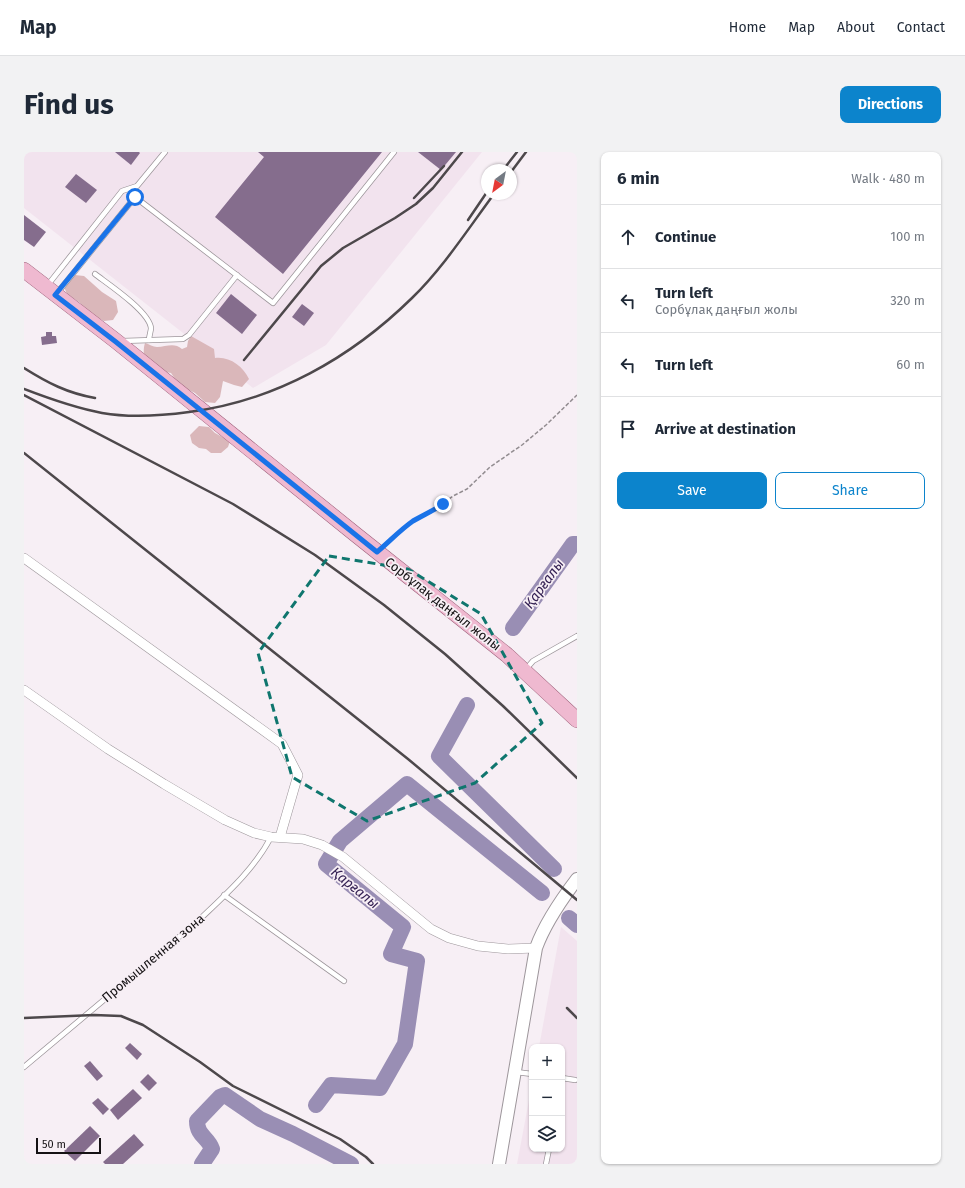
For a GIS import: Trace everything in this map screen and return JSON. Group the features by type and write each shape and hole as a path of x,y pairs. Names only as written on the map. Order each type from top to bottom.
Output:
{"main road":[{"name":"Сорбұлақ даңғыл жолы","path":"24,270 507,655 577,720"}],"street":[{"path":"24,558 282,744 298,775 280,838"},
{"path":"24,690 108,749 225,820 254,833 270,837 303,839 322,845 343,857 431,929 449,938 478,946 501,948 536,948"},
{"path":"499,1164 536,948 542,932 577,880"}],"lane":[{"path":"50,291 135,197 137,186 165,152"},
{"path":"135,197 273,303 394,152"},
{"path":"50,291 122,191 137,186"},
{"path":"94,274 133,303 145,315 151,327 149,340"},
{"path":"116,342 183,338 189,335 236,275"},
{"path":"524,671 533,661 577,636"},
{"name":"Промышленная зона","path":"24,1067 198,921 252,865 262,853 270,837"},
{"path":"224,895 344,981"},
{"path":"514,1071 529,1074"},
{"path":"565,1080 575,1080"},
{"path":"546,1164 548,1152"}],"path":[{"path":"377,552 413,521 432,512 453,496 467,489 490,467 522,445 546,425 577,395"}],"highlighted area":[{"path":"329,556 408,569 481,614 542,723 475,783 367,821 292,777 258,653"}],"shaded area":[{"path":"24,152 482,152 326,345 253,388 24,208"},
{"path":"75,275 84,276 102,292 116,301 118,312 113,320 104,321 93,315 79,302 67,294 64,287"},
{"path":"191,336 214,349 215,358 230,360 235,363 243,370 249,379 242,387 223,381 220,397 215,403 205,402 195,393 185,388 171,373 161,371 144,360 145,343 156,347 170,345 182,349 187,347"},
{"path":"199,426 209,427 215,433 230,441 228,447 221,453 211,453 206,449 199,448 192,443 190,435"},
{"path":"561,927 577,941 577,1164 517,1164 529,1100 529,1152 565,1152 565,1044 540,1044"}],"building":[{"path":"115,152 139,152 140,153 131,165"},
{"path":"258,152 382,152 283,274 215,217 264,157"},
{"path":"418,152 456,152 441,170"},
{"path":"76,174 97,190 86,203 65,187"},
{"path":"24,215 46,232 34,247 24,240"},
{"path":"231,294 257,315 242,334 216,313"},
{"path":"302,304 314,313 304,326 292,317"},
{"path":"46,332 52,332 52,336 56,336 57,343 42,345 41,337 46,336"},
{"path":"130,1043 142,1054 137,1060 125,1048"},
{"path":"90,1061 103,1076 97,1081 84,1066"},
{"path":"148,1074 157,1083 149,1091 140,1082"},
{"path":"133,1089 142,1098 118,1120 110,1110"},
{"path":"98,1098 109,1109 103,1115 92,1103"},
{"path":"90,1126 100,1136 75,1161 64,1151"},
{"path":"134,1134 144,1145 123,1164 105,1164 103,1162"}],"waterway":[{"name":"Қарғалы","path":"513,628 573,544 577,544"},
{"name":"Қарғалы","path":"467,705 439,756 554,869"},
{"name":"Қарғалы","path":"316,1105 331,1085 380,1088 405,1044 417,961 391,954 403,927 326,864 340,841 407,784 542,893"},
{"name":"Қарғалы","path":"569,918 577,925"},
{"name":"Қарғалы","path":"202,1164 212,1149 199,1130 197,1121 220,1097 225,1095 260,1119 351,1164"}],"railway":[{"path":"244,360 321,266 343,248 416,204 433,188 462,152"},
{"path":"508,164 517,152"},
{"path":"517,164 526,152"},
{"path":"414,198 444,166"},
{"path":"468,220 482,200"},
{"path":"24,389 82,409 113,415 146,416 189,412 221,406 252,398 281,387 337,358 364,340 388,320 412,298 434,274 490,200"},
{"path":"24,368 58,387 95,398"},
{"path":"24,395 233,504 315,555 384,605 445,654 503,706 577,778"},
{"path":"24,453 408,759 577,900"},
{"path":"567,1008 577,1018"},
{"path":"24,1018 94,1015 121,1016 143,1025 200,1062 233,1086 340,1139 366,1157 373,1164"}],"route":[{"path":"135,197 55,295 116,342 377,552 413,521 432,512 443,504"}]}
